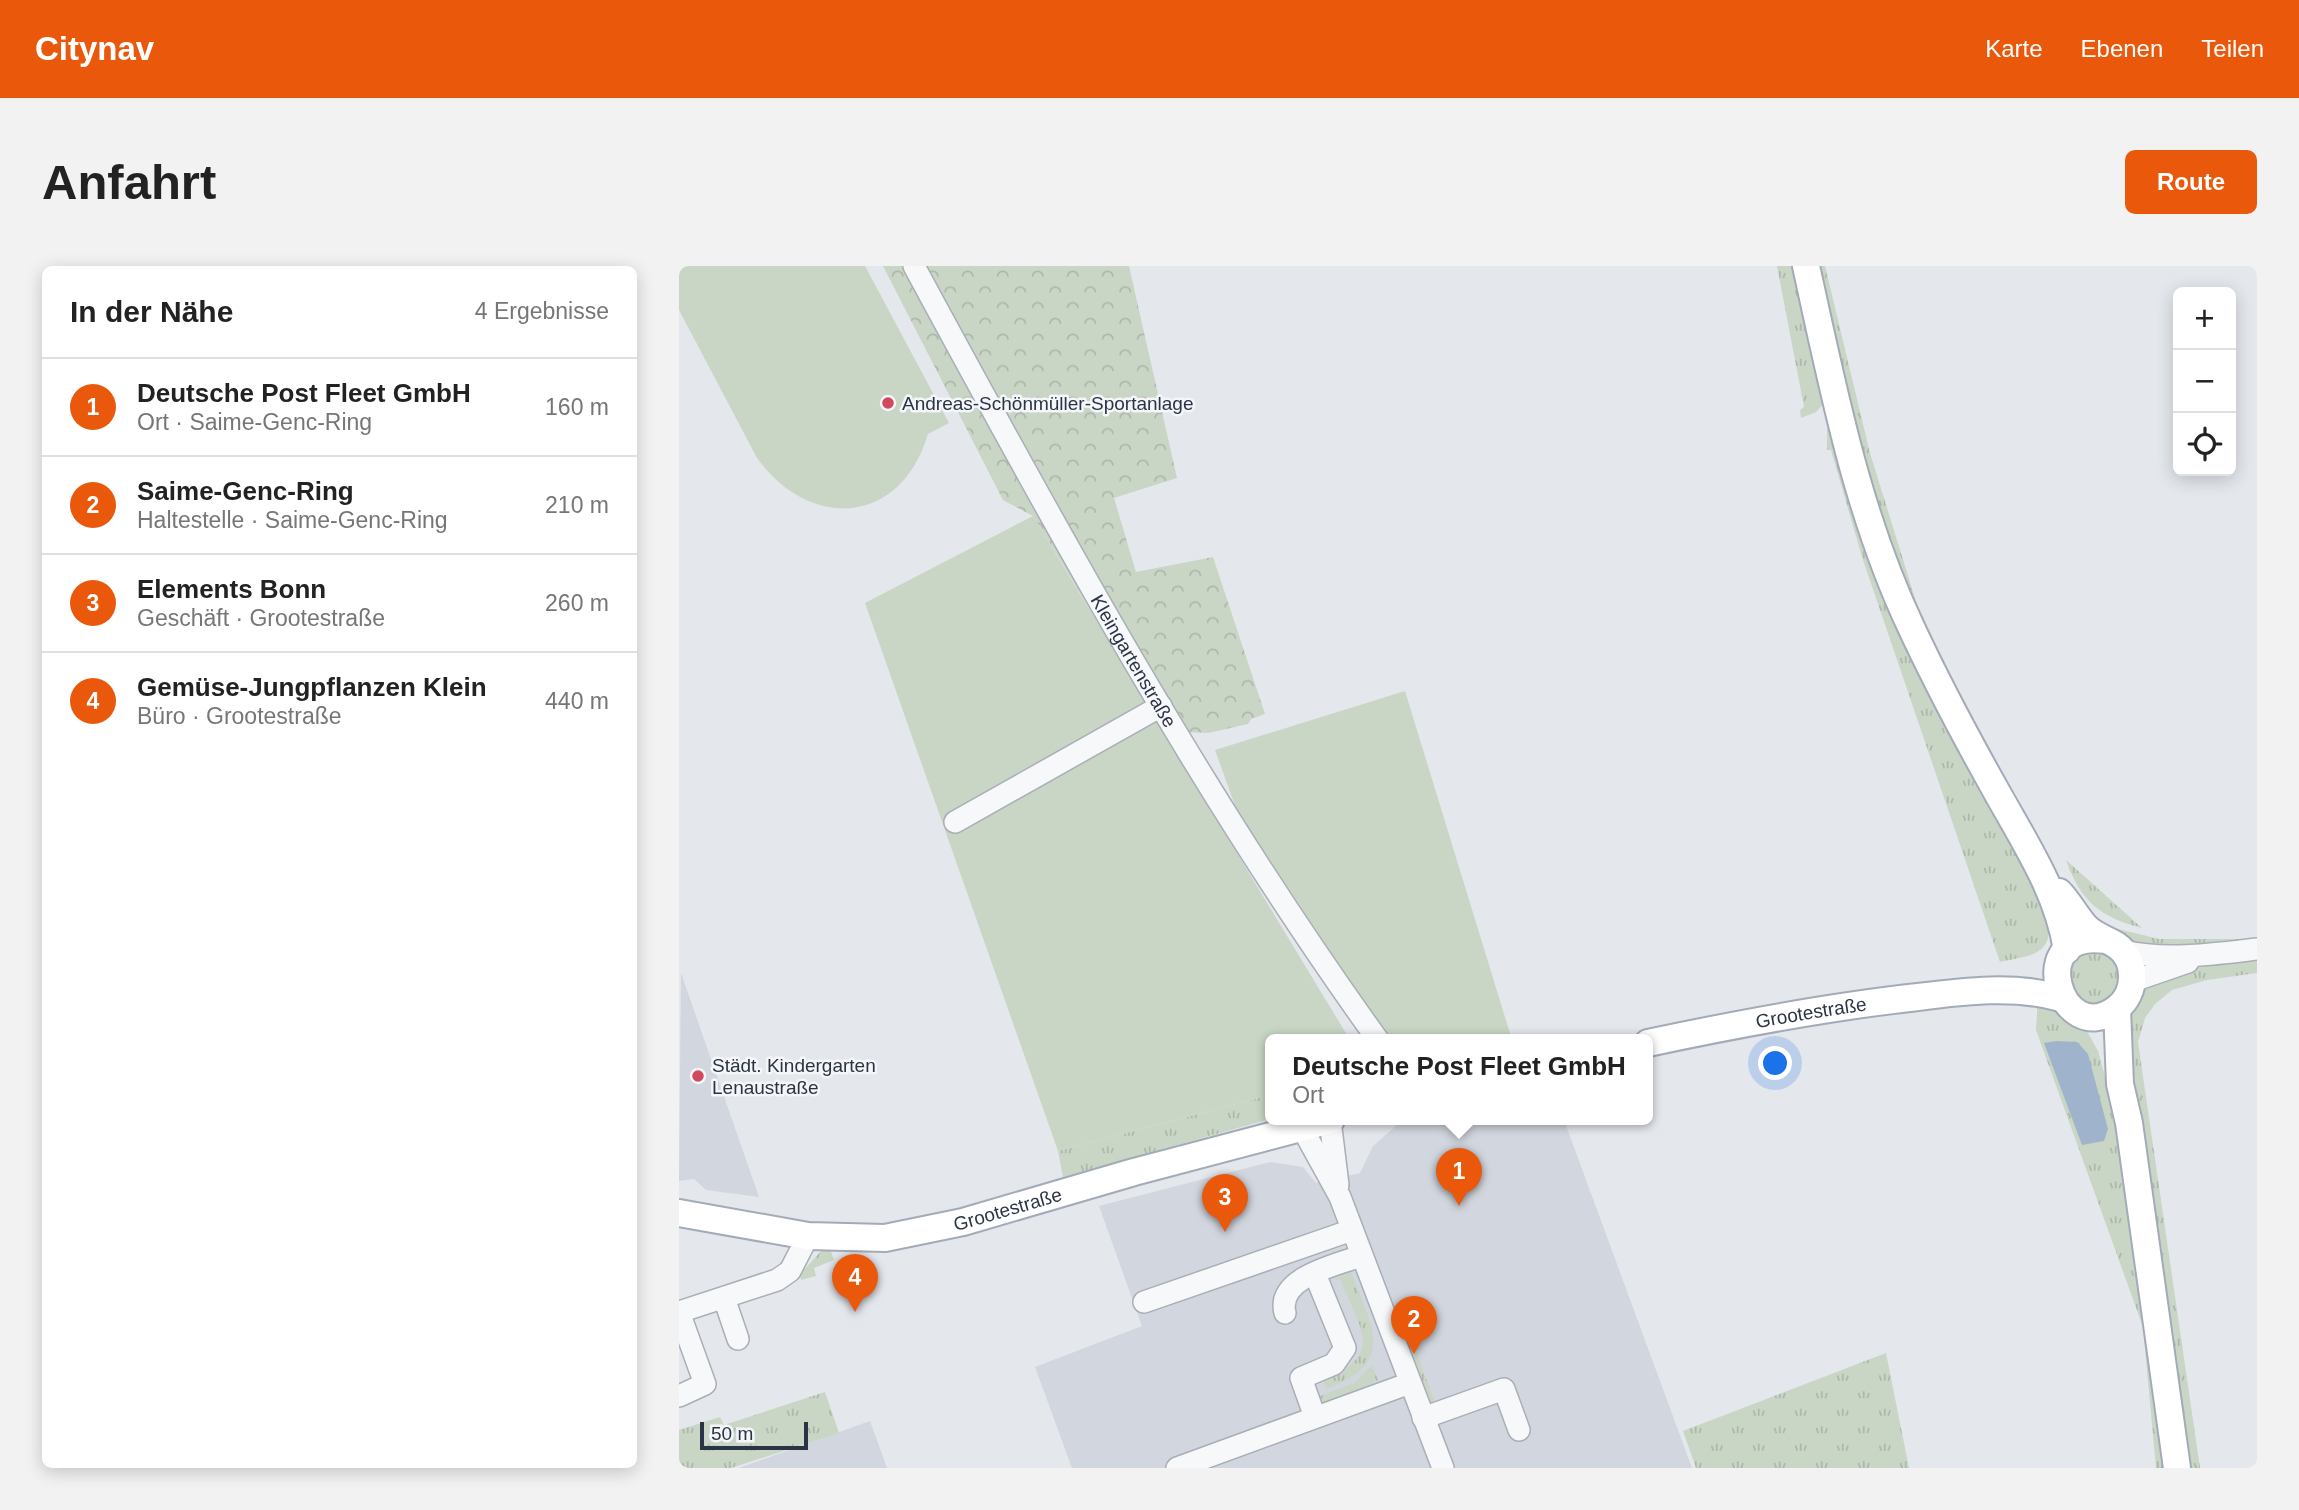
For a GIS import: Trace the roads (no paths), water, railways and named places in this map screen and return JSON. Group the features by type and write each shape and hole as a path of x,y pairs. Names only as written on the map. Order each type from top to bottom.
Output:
{"main road":[{"path":"1805,266 1850,458 1885,564 1937,682 2044,875 2059,917 2063,955 2056,985 2061,998 2069,1006 2087,1015 2098,1016 2116,1009 2128,997 2133,981 2131,965 2114,946 2086,928 2069,903 2044,875"},
{"path":"2063,955 2085,940 2114,946"},
{"name":"Grootestraße","path":"1977,991 2044,971 2063,955"},
{"name":"Grootestraße","path":"1653,1042 1833,1008 1977,991 2032,992 2061,998"},
{"path":"2116,1009 2120,1084 2129,1123 2177,1468"},
{"path":"2087,1015 2120,1084"},
{"name":"Grootestraße","path":"679,1213 808,1236 867,1239 919,1233 1312,1125"}],"street":[{"name":"Kleingartenstraße","path":"914,266 1038,494 1161,706 1264,875 1374,1034"},
{"path":"955,822 1161,706"},
{"path":"2114,946 2143,956 2214,954 2257,949"},
{"path":"2133,981 2147,974 2214,954"},
{"path":"1331,1125 1340,1197"},
{"path":"1301,1128 1340,1197 1443,1468"},
{"path":"1144,1302 1352,1230"},
{"path":"679,1396 705,1384 679,1312 778,1280 790,1271 808,1236"},
{"path":"1285,1313 1286,1292 1292,1285 1361,1256"},
{"path":"1315,1274 1345,1348 1334,1364 1301,1378 1315,1417"},
{"path":"723,1298 739,1339"},
{"path":"1177,1468 1410,1382"},
{"path":"1423,1418 1504,1389 1520,1430"}],"water":[{"path":"2077,1042 2088,1054 2108,1129 2104,1141 2082,1145 2044,1043"}],"place":[{"name":"Andreas-Schönmüller-Sportanlage","path":"888,403"},
{"name":"Städt. Kindergarten Lenaustraße","path":"698,1076"},
{"name":"Deutsche Post Fleet GmbH","path":"1459,1206"},
{"name":"Elements Bonn","path":"1225,1232"},
{"name":"Gemüse-Jungpflanzen Klein","path":"855,1312"},
{"name":"Saime-Genc-Ring","path":"1414,1354"}]}
